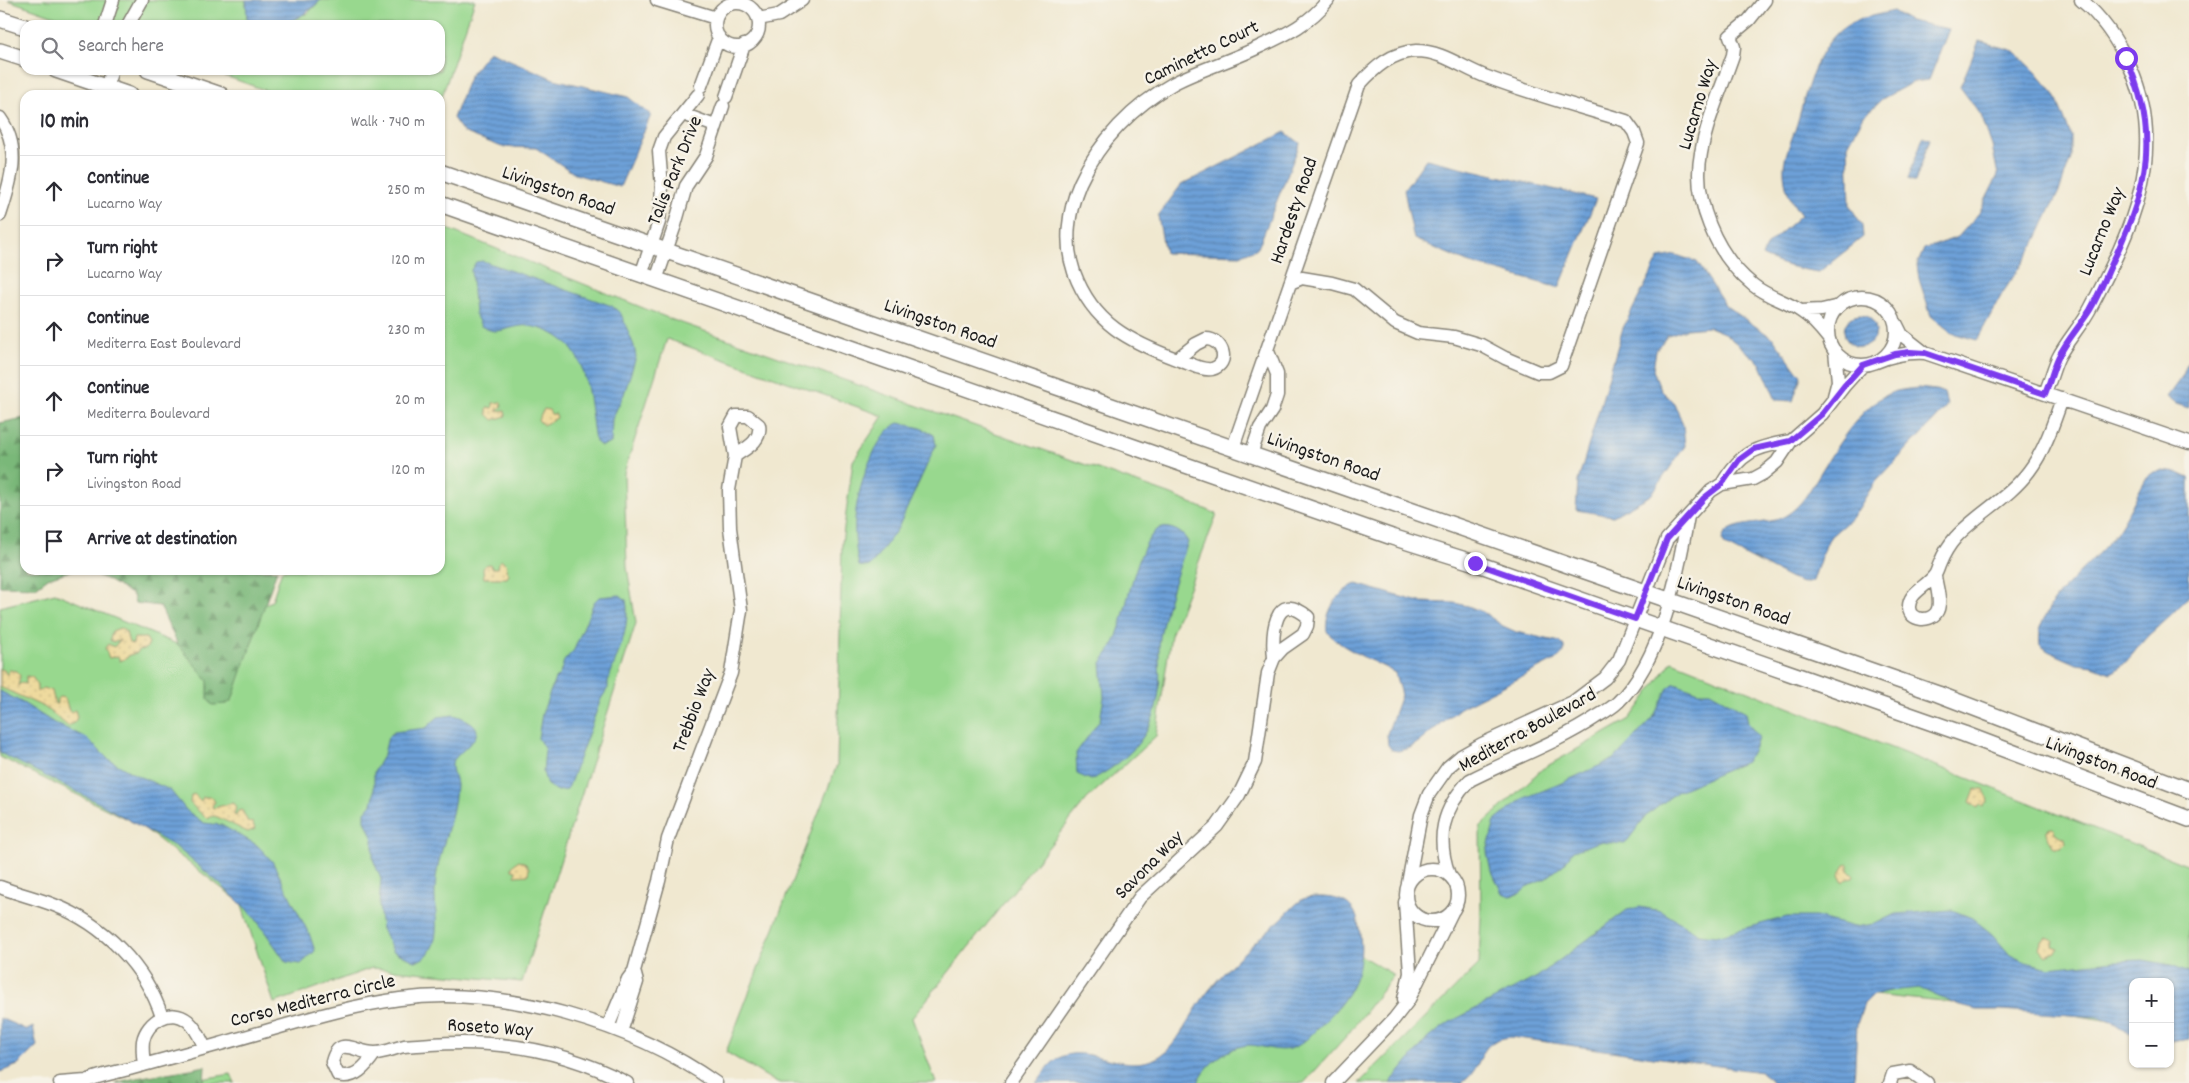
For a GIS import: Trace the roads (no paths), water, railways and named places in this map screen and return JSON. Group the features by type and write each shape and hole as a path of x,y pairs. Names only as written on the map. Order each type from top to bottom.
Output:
{"main road":[{"path":"0,18 20,25"},
{"path":"0,51 20,57"},
{"path":"88,75 106,87 115,90"},
{"path":"163,75 206,90"},
{"name":"Livingston Road","path":"445,174 1938,694 2189,790"},
{"name":"Livingston Road","path":"445,206 1337,518 1635,619 1998,746 2189,819"}],"street":[{"path":"107,20 113,0"},
{"path":"131,20 142,0"},
{"path":"657,0 716,18 725,7 738,3 750,8 758,19 779,15 802,0"},
{"name":"Caminetto Court","path":"1177,359 1142,346 1119,334 1104,320 1086,298 1074,270 1068,236 1072,202 1090,162 1122,121 1144,102 1175,83 1284,35 1317,15 1328,0"},
{"name":"Lucarno Way","path":"1765,0 1749,20 1730,36 1734,47 1733,56 1705,136 1701,154 1700,170 1704,207 1719,244 1739,272 1766,295 1801,311 1829,339"},
{"name":"Lucarno Way","path":"2045,394 2058,358 2090,309 2132,219 2141,191 2146,162 2146,125 2133,74 2107,28 2081,0"},
{"name":"Talis Park Drive","path":"656,280 662,201 659,152 664,137 683,114 699,90 719,38 716,31 716,18"},
{"name":"Talis Park Drive","path":"641,274 675,226 686,186 706,156 744,45 754,38 757,32 758,19"},
{"path":"719,38 730,46 744,45"},
{"name":"Hardesty Road","path":"1233,448 1358,85 1374,68 1396,54 1414,51 1437,53 1485,77 1626,121 1634,132 1638,143 1562,366 1550,372 1538,372 1481,345 1454,337 1418,333 1395,323 1354,289 1302,278 1290,284"},
{"path":"106,87 110,75"},
{"path":"683,114 715,126"},
{"path":"0,118 11,138 14,160 11,181 0,215"},
{"path":"1834,398 1838,381 1835,351 1829,339 1829,324 1839,306 1854,298 1872,298 1887,307 1902,334 1925,353"},
{"name":"Lucarno Way","path":"1801,311 1822,310 1839,306"},
{"path":"1876,362 1886,355 1893,346 1896,334 1895,323"},
{"path":"1251,454 1260,428 1272,410 1277,395 1276,374 1267,349"},
{"path":"1835,351 1847,362 1863,365 1895,354 1925,353 2189,442"},
{"path":"1722,484 1753,479 1764,473 1777,462 1790,441 1822,414 1863,365"},
{"path":"1935,576 1944,554 1956,537 2011,492 2030,470 2045,443 2062,399"},
{"name":"Mediterra Boulevard","path":"1408,882 1420,815 1431,790 1448,768 1461,756 1482,744 1573,702 1605,678 1619,660 1667,539 1711,491 1722,484 1739,460 1754,449 1790,441"},
{"name":"Trebbio Way","path":"608,1027 628,978 634,971 659,881 668,839 731,673 741,610 730,528 729,490 735,456"},
{"name":"Mediterra Boulevard","path":"1449,875 1442,850 1442,838 1446,815 1458,792 1470,780 1584,725 1617,703 1640,675 1661,628 1670,601 1688,516"},
{"name":"Savona Way","path":"1010,1083 1140,897 1217,826 1240,795 1255,762 1268,673 1274,658"},
{"path":"1333,1083 1400,1011 1416,986 1458,897 1454,881 1442,871 1427,869 1413,876 1408,882 1405,898 1410,973 1400,1011"},
{"path":"0,887 55,905 71,912 102,931 126,955 147,982 162,1017"},
{"path":"1405,898 1412,914 1428,922 1437,922 1452,912"},
{"name":"Trebbio Way","path":"620,1032 636,982 634,971"},
{"name":"Corso Mediterra Circle","path":"60,1083 84,1082 341,1011 400,999 440,996 512,1002 608,1027 651,1044 676,1057 716,1083"},
{"path":"144,1065 143,1041 146,1032 151,1024 162,1017 182,1017 196,1029 205,1048"},
{"name":"Roseto Way","path":"376,1054 406,1046 441,1043 477,1042 520,1046 558,1055 605,1071 628,1083"},
{"path":"1890,1083 1893,1074 1910,1070 1927,1083"}],"water":[{"path":"246,0 321,0 313,8 293,20 247,19"},
{"path":"1893,11 1910,21 1949,29 1929,80 1913,82 1882,99 1864,116 1848,145 1850,206 1862,225 1863,237 1819,272 1789,266 1762,256 1766,246 1801,215 1788,192 1784,166 1819,59 1835,35 1846,26 1863,18"},
{"path":"1979,41 2014,51 2036,72 2055,95 2071,136 2071,158 2060,189 2034,245 2002,294 1977,340 1952,333 1931,316 1919,279 1917,265 1924,249 1958,237 1979,213 1998,175 1992,146 1981,115 1960,87"},
{"path":"489,51 554,79 628,97 651,115 620,187 575,174 536,148 502,147 463,132 453,118 470,75"},
{"path":"1285,132 1300,143 1258,248 1241,255 1165,253 1158,216 1181,185"},
{"path":"1923,137 1930,139 1915,182 1908,179"},
{"path":"1426,159 1596,199 1559,288 1467,262 1414,239 1404,190"},
{"path":"1676,255 1697,262 1726,306 1774,339 1801,376 1793,401 1776,400 1760,363 1724,333 1709,327 1686,329 1668,335 1656,350 1653,370 1661,390 1674,403 1683,425 1685,446 1651,495 1613,516 1576,510 1578,481 1623,328 1659,258"},
{"path":"483,261 612,306 621,314 634,346 636,357 624,394 612,419 611,443 601,446 595,441 587,386 582,369 575,354 564,341 549,332 529,326 495,331 481,326 475,314 471,270 476,262"},
{"path":"1860,315 1871,320 1876,331 1871,342 1860,347 1849,342 1844,331 1849,320"},
{"path":"2189,358 2189,408 2176,404 2167,397 2183,375"},
{"path":"1918,388 1944,393 1947,404 1943,411 1873,485 1854,516 1831,536 1825,545 1813,581 1803,583 1791,579 1725,545 1722,540 1725,533 1731,529 1777,519 1796,508 1849,430 1868,408 1888,394"},
{"path":"899,423 921,428 934,435 936,445 898,528 873,563 868,567 859,566 855,520 859,495 874,451 890,429"},
{"path":"2154,472 2178,473 2189,478 2189,596 2145,639 2117,670 2111,673 2092,666 2077,664 2048,651 2040,645 2040,630 2045,615 2066,587 2113,537 2123,523 2147,477"},
{"path":"1162,527 1177,531 1188,542 1162,625 1159,652 1159,690 1155,712 1143,737 1126,757 1091,780 1077,774 1076,753 1100,720 1104,697 1101,663 1111,649 1117,635 1144,547 1152,534"},
{"path":"1356,584 1419,602 1454,603 1468,606 1483,612 1503,626 1516,632 1560,642 1564,646 1564,652 1559,658 1460,708 1410,748 1398,751 1392,750 1388,745 1387,734 1401,695 1395,673 1349,649 1327,631 1330,609 1344,591"},
{"path":"620,595 626,600 627,620 608,681 608,688 601,699 569,786 566,790 558,791 547,785 543,772 545,750 538,738 542,714 555,679 560,674 564,661 574,650 594,602 599,597"},
{"path":"1675,683 1699,692 1710,692 1746,712 1748,723 1759,738 1746,762 1678,791 1646,816 1625,844 1599,842 1573,851 1564,864 1545,879 1527,887 1521,893 1511,896 1502,893 1490,867 1487,852 1495,821 1522,799 1614,759 1653,718 1668,688"},
{"path":"0,691 54,723 87,738 108,759 134,774 170,790 187,811 204,823 221,825 257,845 272,861 310,936 315,951 301,964 286,962 253,915 176,847 99,803 0,753"},
{"path":"454,715 475,726 477,732 452,763 456,785 455,798 436,877 435,937 427,955 415,961 393,951 382,929 379,906 381,879 373,859 373,839 365,820 365,812 372,804 374,772 384,754 388,737 394,732 426,728 438,717"},
{"path":"1322,897 1345,902 1353,910 1358,922 1361,954 1358,969 1348,994 1329,1017 1301,1044 1284,1050 1251,1045 1235,1048 1212,1063 1201,1076 1198,1083 1036,1083 1053,1062 1068,1055 1080,1054 1138,1063 1153,1060 1167,1051 1179,1036 1204,996 1235,961 1300,901 1307,898"},
{"path":"1640,907 1661,911 1699,934 1715,936 1787,917 1816,917 1854,927 1875,924 1895,914 1952,910 1972,918 1992,934 2010,955 2026,962 2049,968 2143,960 2171,965 2189,972 2189,1039 2174,1041 2174,978 2129,978 2129,1033 2114,1023 2098,1017 1976,1010 1957,1005 1919,988 1889,991 1873,995 1864,1004 1857,1024 1854,1083 1773,1083 1761,1072 1511,1037 1500,1039 1486,1048 1475,1069 1462,1083 1390,1083 1428,1038 1450,1022 1537,977 1627,910"},
{"path":"0,1018 27,1030 33,1027 37,1046 18,1065 0,1072"}]}
